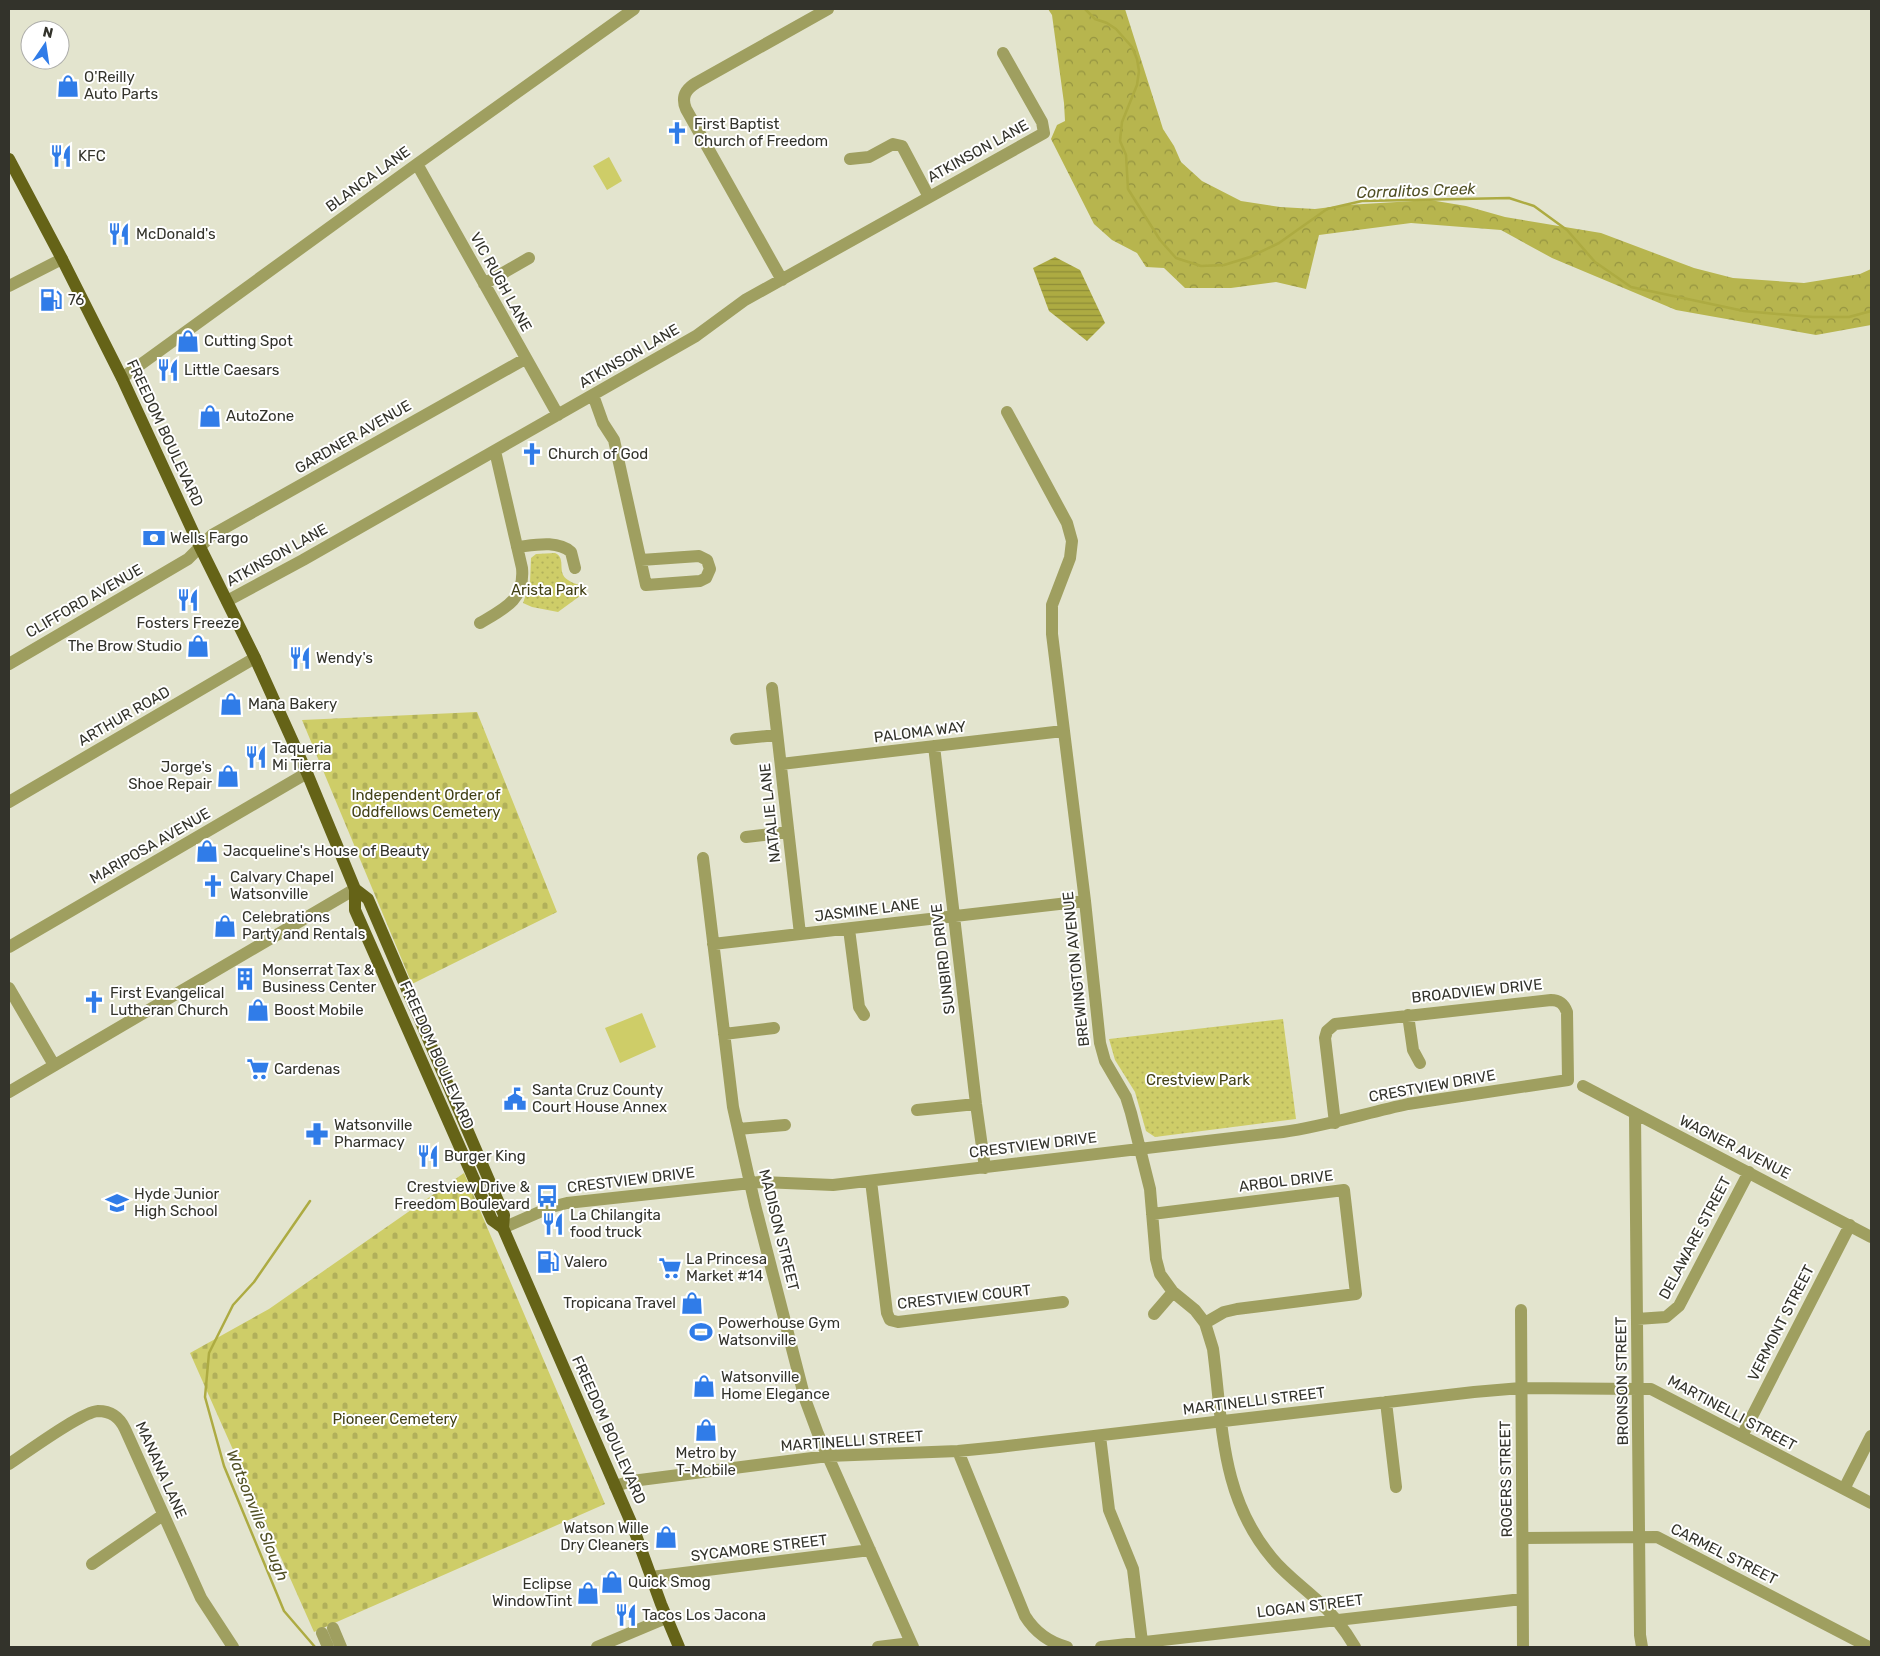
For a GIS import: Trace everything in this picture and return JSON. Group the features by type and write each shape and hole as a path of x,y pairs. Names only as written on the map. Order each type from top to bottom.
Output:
{"main road":[{"name":"FREEDOM BOULEVARD","path":"9,159 122,378 200,547 255,658 307,773 356,888 355,910 492,1220 503,1228 633,1527 666,1618 679,1647"}],"street":[{"name":"BLANCA LANE","path":"122,378 634,9"},
{"path":"782,280 686,109 685,95 696,82 828,9"},
{"name":"ATKINSON LANE","path":"227,601 593,396 696,336 745,300 1044,133 1042,122 1004,53"},
{"path":"850,159 866,158 893,144 898,144 902,146 930,197"},
{"name":"VIC RUGH LANE","path":"417,164 558,415"},
{"path":"484,284 529,258"},
{"path":"9,286 62,259"},
{"name":"GARDNER AVENUE","path":"200,547 212,535 525,359"},
{"path":"593,396 603,423 614,440 646,585 700,581 706,578 710,572 709,563 699,556 641,560"},
{"name":"BREWINGTON AVENUE","path":"1007,412 1067,523 1072,540 1070,558 1052,605 1055,669 1085,901 1100,1043 1105,1061 1126,1097 1140,1149 1150,1190 1157,1267 1163,1281 1195,1310 1205,1322 1213,1349 1229,1476 1238,1502 1252,1529 1272,1559 1335,1619 1355,1647"},
{"path":"480,623 507,607 518,594 523,573 495,451"},
{"path":"518,547 549,544 564,547 571,552 575,568"},
{"name":"CLIFFORD AVENUE","path":"9,664 188,559 200,547"},
{"name":"ARTHUR ROAD","path":"9,802 255,658"},
{"name":"NATALIE LANE","path":"772,688 800,934"},
{"name":"PALOMA WAY","path":"781,764 1063,732"},
{"path":"736,739 778,735"},
{"name":"SUNBIRD DRIVE","path":"934,746 985,1168"},
{"name":"MARIPOSA AVENUE","path":"9,947 307,773"},
{"path":"746,837 788,832"},
{"name":"MADISON STREET","path":"703,858 730,1090 750,1183 805,1399 828,1456 912,1645"},
{"path":"9,1092 356,888"},
{"name":"JASMINE LANE","path":"713,944 1085,901"},
{"path":"849,929 859,1007 864,1015"},
{"path":"9,988 54,1065"},
{"name":"BROADVIEW DRIVE","path":"1335,1123 1326,1030 1340,1023 1551,1000 1565,1001 1567,1012 1568,1080"},
{"path":"1408,1015 1413,1050 1420,1063"},
{"path":"724,1034 774,1028"},
{"name":"CRESTVIEW DRIVE","path":"503,1228 567,1203 750,1183 768,1182 823,1186 1290,1131 1335,1123 1408,1104 1568,1080"},
{"name":"WAGNER AVENUE","path":"1584,1086 1871,1237"},
{"path":"917,1110 976,1104"},
{"name":"BRONSON STREET","path":"1635,1114 1642,1647"},
{"path":"738,1130 785,1125"},
{"name":"DELAWARE STREET","path":"1637,1319 1666,1317 1679,1306 1749,1172"},
{"name":"CRESTVIEW COURT","path":"871,1181 887,1313 890,1320 898,1322 1063,1302"},
{"name":"ARBOL DRIVE","path":"1152,1214 1344,1190 1356,1294 1237,1309 1224,1312 1205,1322"},
{"name":"VERMONT STREET","path":"1742,1436 1850,1225"},
{"path":"1154,1314 1173,1292"},
{"name":"ROGERS STREET","path":"1521,1310 1522,1599 1524,1647"},
{"name":"MARTINELLI STREET","path":"615,1486 632,1481 828,1456 958,1451 1521,1388 1639,1388 1651,1389 1871,1504"},
{"path":"1386,1402 1396,1487"},
{"name":"MANANA LANE","path":"9,1464 84,1415 99,1411 107,1412 121,1421 201,1598 230,1646"},
{"path":"1100,1436 1109,1510 1133,1569 1142,1642"},
{"path":"1844,1489 1871,1436"},
{"path":"958,1451 1025,1616 1042,1636 1067,1647"},
{"path":"92,1564 163,1515"},
{"name":"CARMEL STREET","path":"1523,1538 1656,1537 1869,1647"},
{"name":"SYCAMORE STREET","path":"651,1577 870,1550"},
{"name":"LOGAN STREET","path":"1101,1647 1522,1599"},
{"path":"597,1647 666,1618"},
{"path":"328,1647 327,1630 341,1647"},
{"path":"878,1647 912,1645"}],"green space":[{"path":"1048,9 1125,9 1163,129 1174,146 1181,162 1202,181 1241,201 1280,207 1315,209 1430,200 1466,206 1505,217 1601,233 1694,268 1733,278 1804,283 1860,274 1871,269 1871,325 1816,335 1676,310 1552,258 1501,230 1411,223 1319,235 1306,289 1276,282 1231,288 1185,288 1164,268 1146,267 1137,253 1112,240 1094,224 1051,139 1057,125 1065,121 1052,15"},
{"path":"609,157 622,181 607,190 593,166"},
{"name":"Arista Park","path":"555,553 559,555 564,577 587,587 584,593 558,612 532,607 523,603 530,583 531,558 536,554"},
{"name":"Independent Order of Oddfellows Cemetery","path":"477,712 557,912 412,984 302,720"},
{"path":"642,1013 656,1047 620,1063 605,1028"},
{"name":"Crestview Park","path":"1283,1019 1296,1119 1155,1137 1146,1131 1135,1092 1115,1060 1109,1039"},
{"name":"Pioneer Cemetery","path":"464,1173 605,1504 314,1632 190,1353 269,1309"}],"shaded area":[{"path":"1055,257 1080,270 1105,323 1087,341 1049,311 1033,268"}],"waterway":[{"name":"Corralitos Creek","path":"1085,9 1095,19 1107,23 1116,29 1132,47 1137,59 1139,71 1137,85 1122,122 1120,141 1126,155 1128,189 1160,240 1176,258 1201,266 1224,265 1250,257 1279,243 1327,209 1362,201 1509,198 1534,206 1567,230 1595,262 1631,287 1744,311 1813,317 1849,317 1871,311"},
{"name":"Watsonville Slough","path":"310,1201 254,1282 233,1305 209,1353 205,1397 224,1466 284,1611 315,1647"}],"place":[{"name":"O'Reilly Auto Parts","path":"68,86"},
{"name":"First Baptist Church of Freedom","path":"677,133"},
{"name":"KFC","path":"61,156"},
{"name":"McDonald's","path":"119,234"},
{"name":"76","path":"51,300"},
{"name":"Cutting Spot","path":"188,341"},
{"name":"Little Caesars","path":"168,370"},
{"name":"AutoZone","path":"210,416"},
{"name":"Church of God","path":"532,454"},
{"name":"Wells Fargo","path":"154,538"},
{"name":"Fosters Freeze","path":"188,600"},
{"name":"The Brow Studio","path":"198,646"},
{"name":"Wendy's","path":"300,658"},
{"name":"Mana Bakery","path":"231,704"},
{"name":"Taqueria Mi Tierra","path":"256,757"},
{"name":"Jorge's Shoe Repair","path":"228,776"},
{"name":"Jacqueline's House of Beauty","path":"207,851"},
{"name":"Calvary Chapel Watsonville","path":"213,886"},
{"name":"Celebrations Party and Rentals","path":"225,926"},
{"name":"Monserrat Tax & Business Center","path":"245,979"},
{"name":"First Evangelical Lutheran Church","path":"94,1002"},
{"name":"Boost Mobile","path":"258,1010"},
{"name":"Cardenas","path":"258,1069"},
{"name":"Santa Cruz County Court House Annex","path":"515,1099"},
{"name":"Watsonville Pharmacy","path":"317,1134"},
{"name":"Burger King","path":"428,1156"},
{"name":"Crestview Drive & Freedom Boulevard","path":"547,1196"},
{"name":"Hyde Junior High School","path":"117,1203"},
{"name":"La Chilangita food truck","path":"553,1224"},
{"name":"Valero","path":"548,1262"},
{"name":"La Princesa Market #14","path":"670,1268"},
{"name":"Tropicana Travel","path":"692,1303"},
{"name":"Powerhouse Gym Watsonville","path":"701,1332"},
{"name":"Watsonville Home Elegance","path":"704,1386"},
{"name":"Metro by T-Mobile","path":"706,1430"},
{"name":"Watson Wille Dry Cleaners","path":"666,1537"},
{"name":"Quick Smog","path":"612,1582"},
{"name":"Eclipse WindowTint","path":"588,1593"},
{"name":"Tacos Los Jacona","path":"626,1615"}]}
